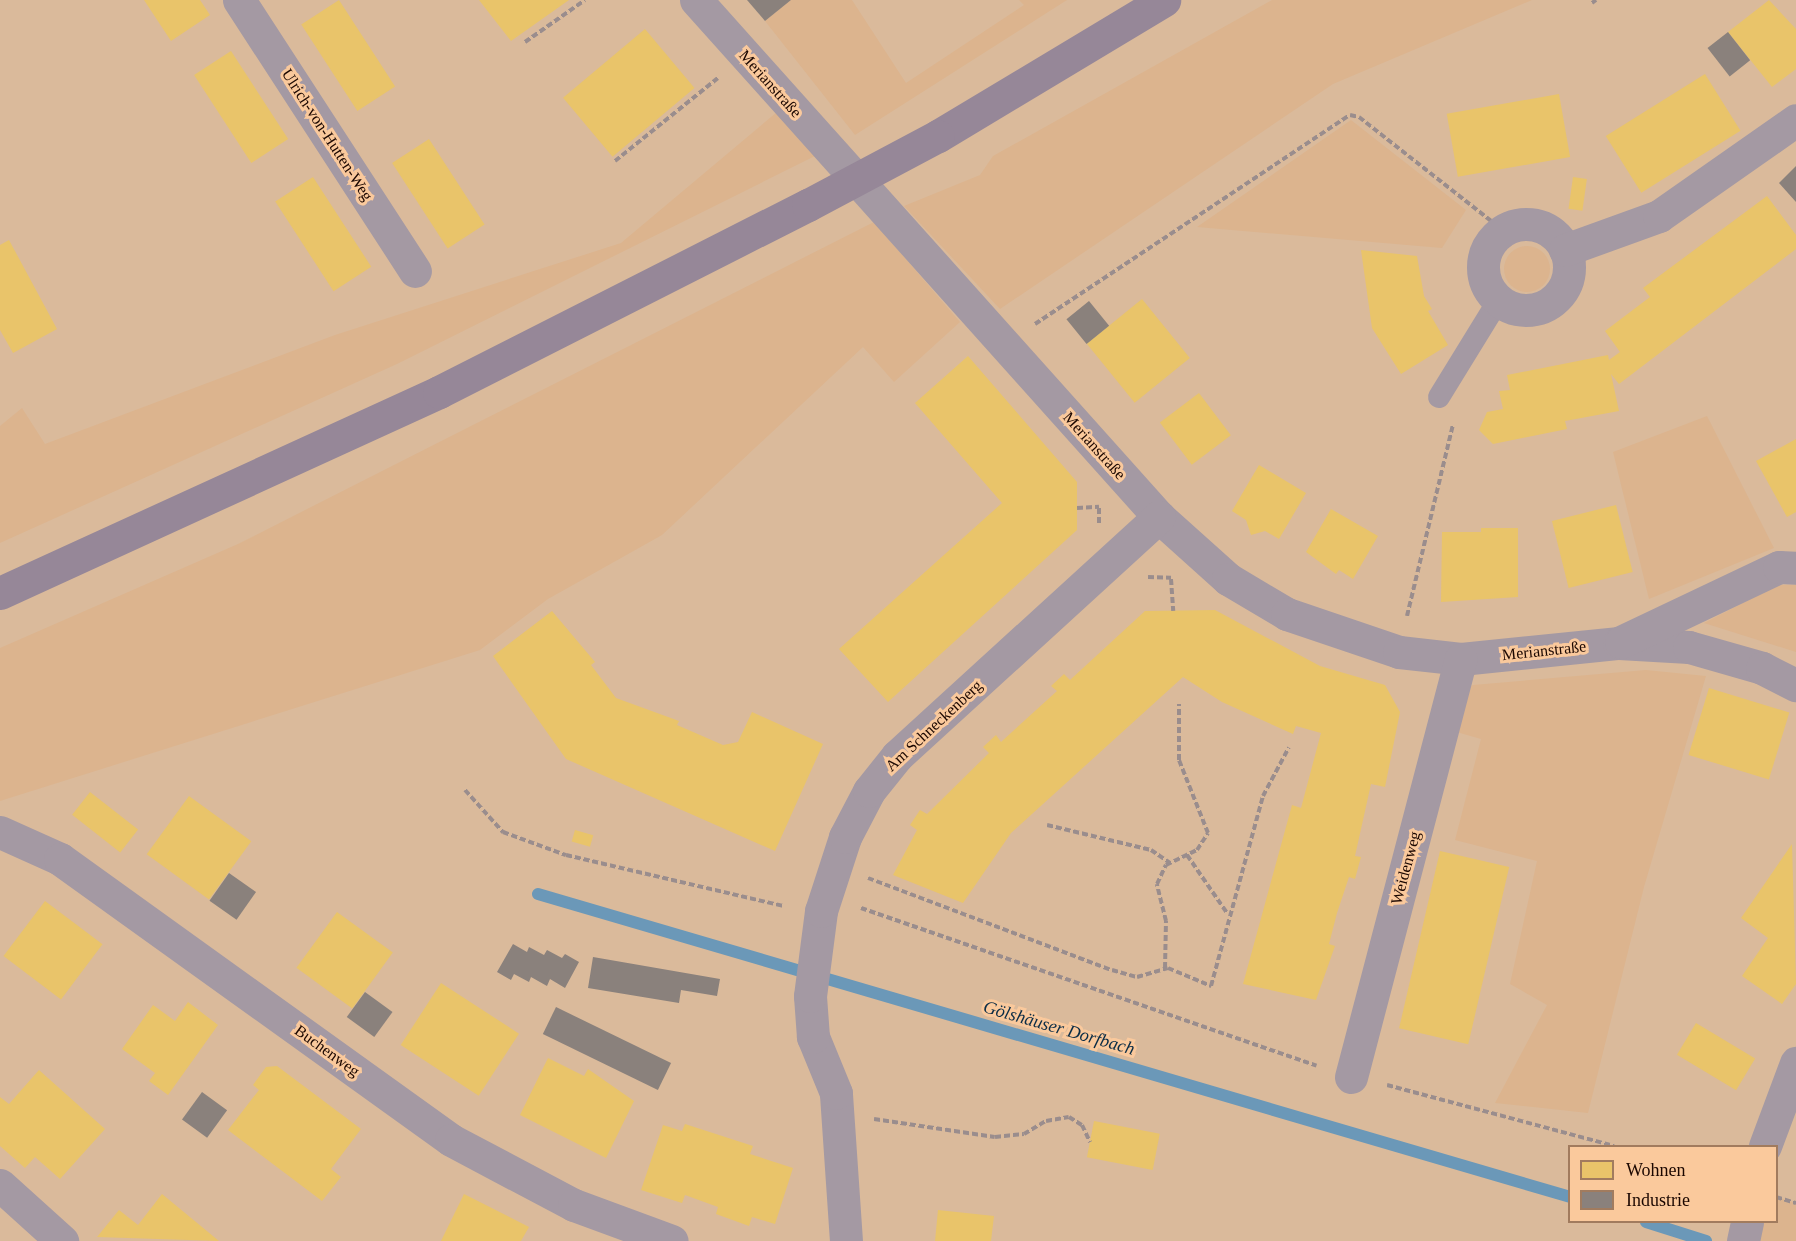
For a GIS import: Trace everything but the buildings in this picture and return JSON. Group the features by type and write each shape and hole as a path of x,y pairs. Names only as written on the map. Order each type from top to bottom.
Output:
{"main road":[{"path":"0,593 439,392 808,205 938,136 1164,0"}],"street":[{"name":"Ulrich-von-Hutten-Weg","path":"239,0 415,271"},
{"name":"Merianstraße","path":"696,0 1159,518 1228,579 1287,614 1399,652 1461,659 1619,643 1689,647 1762,668 1796,685"},
{"path":"1565,250 1659,216 1796,120"},
{"path":"1536,225 1559,238 1565,250 1568,279 1552,302 1525,311 1498,301 1482,267 1498,233 1536,225"},
{"name":"Am Schneckenberg","path":"846,1241 836,1093 813,1037 810,996 824,903 869,791 897,756 1159,518"},
{"name":"Merianstraße","path":"1619,643 1779,567 1796,568"},
{"name":"Weidenweg","path":"1351,1077 1435,778 1461,659"},
{"name":"Buchenweg","path":"0,832 60,859 451,1140 574,1205 672,1241"},
{"path":"1765,1145 1796,1063"},
{"path":"0,1185 62,1241"},
{"path":"1743,1241 1747,1223"}],"lane":[{"path":"1439,397 1498,301"}],"path":[{"path":"525,42 585,0"},
{"path":"615,161 702,89"},
{"path":"1030,327 1350,116 1359,117 1491,221 1498,233"},
{"path":"1399,652 1455,416 1439,397"},
{"path":"1077,508 1099,507"},
{"path":"1171,578 1173,611"},
{"path":"1165,968 1166,921 1157,884 1169,862 1187,855 1208,833 1179,760 1179,704"},
{"path":"465,789 503,832 566,855 824,903 1112,969 1137,977 1165,968 1211,986 1228,914 1263,796 1289,747"},
{"path":"1047,825 1151,850 1169,862"},
{"path":"1187,855 1228,914"},
{"path":"824,903 1351,1077 1610,1145"},
{"path":"837,1114 995,1137 1024,1134 1046,1121 1069,1117 1082,1125 1090,1142"},
{"path":"1778,1198 1796,1203"}],"shaded area":[{"path":"791,0 852,0 906,83 1024,5 1019,0 1067,0 855,135 765,21"},
{"path":"1272,0 1532,0 1333,84 1000,309 904,206 980,175 993,156"},
{"path":"777,112 815,156 397,364 0,543 0,426 22,408 45,444 335,335 621,243"},
{"path":"1351,120 1466,210 1442,248 1197,227"},
{"path":"874,222 960,322 894,382 863,347 662,535 548,599 480,650 0,801 0,648 238,544"},
{"path":"1527,246 1543,253 1550,269 1543,285 1527,292 1511,285 1504,269 1511,253"},
{"path":"1707,416 1774,548 1649,599 1613,452"},
{"path":"1778,585 1796,585 1796,652 1704,623"},
{"path":"1646,670 1706,676 1644,887 1588,1113 1495,1103 1547,1005 1510,984 1537,861 1455,840 1481,739 1453,731 1463,691 1473,685"},
{"path":"1778,1197 1796,1203 1796,1241 1743,1241 1747,1223 1778,1223"}],"waterway":[{"name":"Gölshäuser Dorfbach","path":"538,894 1568,1196"},
{"name":"Gölshäuser Dorfbach","path":"1649,1223 1706,1241"}]}
